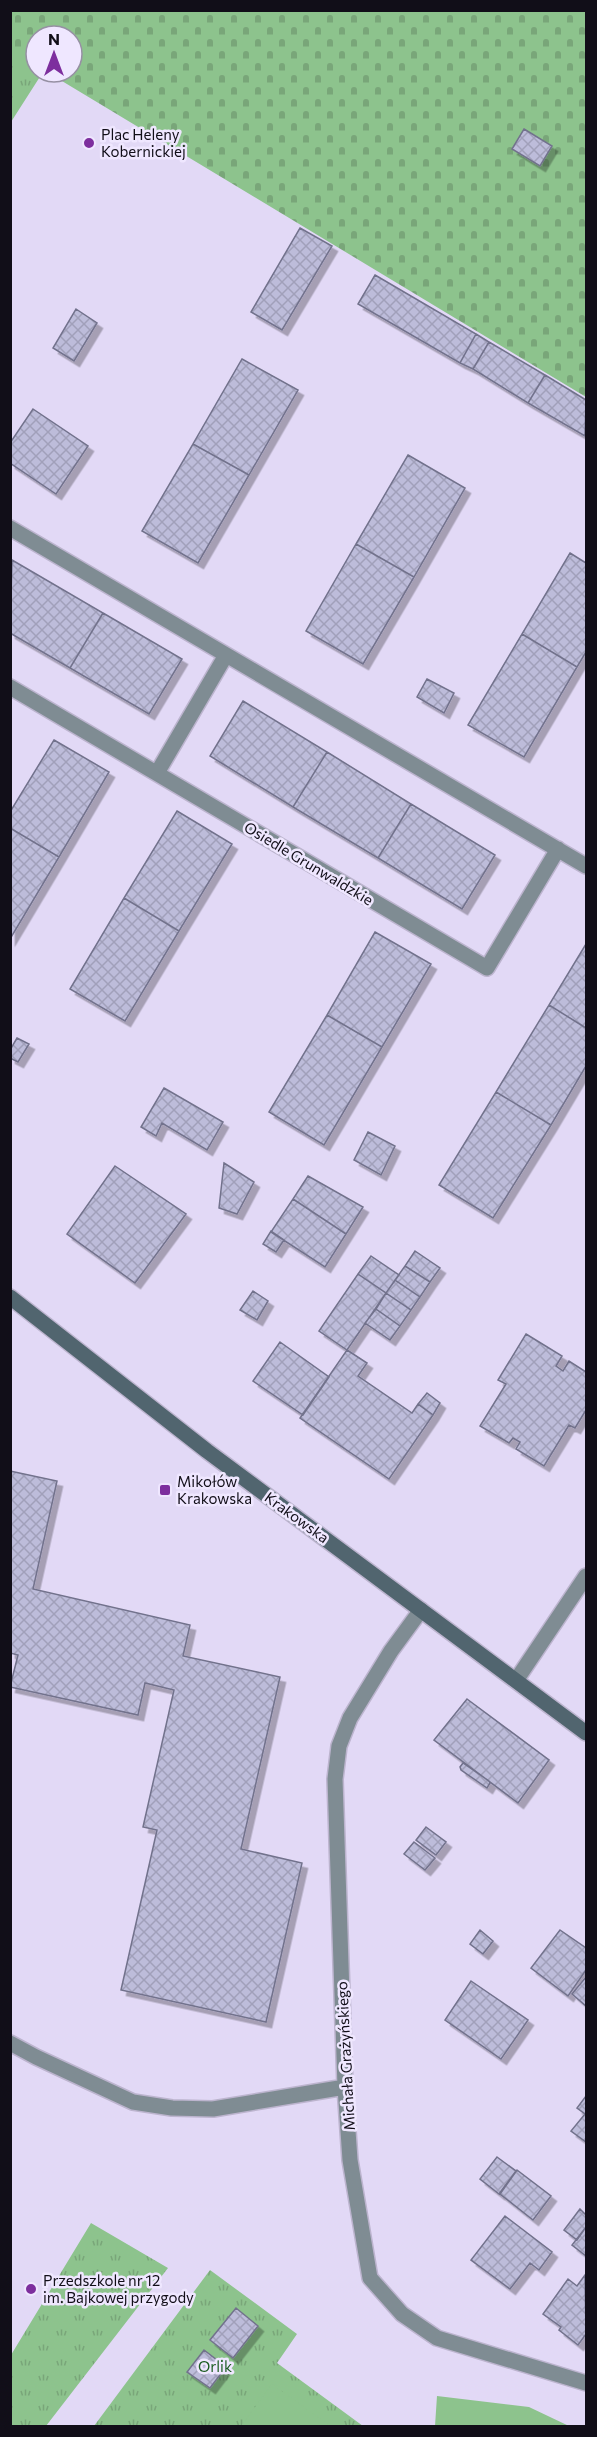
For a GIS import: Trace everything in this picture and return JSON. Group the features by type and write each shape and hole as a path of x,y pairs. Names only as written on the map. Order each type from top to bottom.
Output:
{"street":[{"path":"10,528 586,866"},
{"path":"157,773 226,655"},
{"name":"Osiedle Grunwaldzkie","path":"10,687 488,968 558,849"},
{"name":"Krakowska","path":"10,1297 207,1451 517,1679 586,1733"},
{"path":"517,1679 586,1576"},
{"name":"Michała Grażyńskiego","path":"421,1610 391,1651 350,1718 339,1746 335,1779 345,2087 350,2160 370,2278 402,2314 437,2338 586,2383"},
{"path":"10,2043 133,2102 172,2108 213,2109 345,2087"}],"green space":[{"path":"10,11 586,11 586,397 67,84 84,84 84,24 24,24 24,58 11,50"},
{"path":"10,48 24,56 24,84 35,84 11,122"},
{"path":"91,2223 168,2268 46,2426 11,2426 11,2355"},
{"name":"Orlik","path":"210,2270 297,2334 277,2363 363,2426 94,2426"},
{"path":"272,2384 330,2426 241,2426"},
{"path":"437,2396 529,2407 569,2426 435,2426"}],"building":[{"path":"524,129 552,146 540,166 512,149"},
{"path":"300,228 332,246 282,330 251,312"},
{"path":"375,275 476,334 460,363 358,304"},
{"path":"76,309 97,323 74,361 53,348"},
{"path":"476,334 489,342 473,369 460,363"},
{"path":"489,342 545,375 528,403 473,369"},
{"path":"242,359 298,390 249,475 193,444"},
{"path":"545,375 586,400 585,436 528,403"},
{"path":"33,409 88,446 56,494 10,463 10,443"},
{"path":"193,444 249,475 198,563 142,531"},
{"path":"408,455 465,488 414,577 356,544"},
{"path":"356,544 414,577 363,664 306,631"},
{"path":"570,553 586,563 586,652 577,667 522,634"},
{"path":"12,560 103,613 70,668 10,633"},
{"path":"103,613 182,659 149,714 70,668"},
{"path":"522,634 577,667 524,757 468,725"},
{"path":"427,679 454,693 444,713 417,697"},
{"path":"243,701 327,752 293,807 210,756"},
{"path":"54,740 109,772 59,857 10,828 10,812"},
{"path":"327,752 411,804 378,858 293,807"},
{"path":"411,804 495,855 462,909 378,858"},
{"path":"177,811 232,844 179,931 124,898"},
{"path":"10,828 59,857 10,939"},
{"path":"124,898 179,931 125,1021 70,989"},
{"path":"375,932 431,964 382,1047 327,1015"},
{"path":"586,944 586,1028 549,1005"},
{"path":"549,1005 586,1028 586,1066 551,1125 496,1092"},
{"path":"327,1015 382,1047 324,1145 269,1112"},
{"path":"17,1038 29,1044 18,1062 10,1058 10,1050"},
{"path":"164,1088 223,1122 207,1150 162,1123 156,1136 141,1127"},
{"path":"496,1092 551,1125 493,1218 439,1185"},
{"path":"368,1132 395,1146 381,1175 354,1160"},
{"path":"224,1163 254,1182 237,1214 219,1208"},
{"path":"115,1166 186,1214 135,1283 67,1234"},
{"path":"308,1176 363,1207 346,1234 293,1199"},
{"path":"293,1199 346,1234 325,1267 271,1232"},
{"path":"271,1231 284,1240 276,1252 263,1244"},
{"path":"415,1251 440,1268 430,1282 405,1266"},
{"path":"371,1256 399,1275 386,1293 358,1274"},
{"path":"405,1266 430,1282 420,1297 395,1280"},
{"path":"358,1274 386,1293 347,1350 319,1331"},
{"path":"395,1280 420,1297 411,1310 386,1293"},
{"path":"253,1291 268,1301 257,1320 240,1310"},
{"path":"386,1293 411,1310 400,1326 376,1309"},
{"path":"376,1309 400,1326 390,1340 365,1323"},
{"path":"526,1334 562,1356 556,1366 563,1371 569,1361 586,1372 586,1410 575,1428 569,1425 544,1466 516,1449 520,1442 513,1438 509,1443 480,1426 506,1384 498,1380"},
{"path":"280,1342 329,1377 303,1415 253,1381"},
{"path":"347,1350 367,1363 358,1376 412,1413 418,1404 433,1415 389,1479 300,1418"},
{"path":"427,1393 440,1403 433,1415 418,1404"},
{"path":"10,1471 57,1481 33,1589 190,1625 183,1656 280,1677 241,1849 302,1863 266,2022 121,1990 157,1830 143,1827 174,1690 145,1683 138,1715 10,1687 18,1655 10,1653"},
{"path":"467,1699 549,1760 518,1803 434,1740"},
{"path":"463,1763 489,1781 487,1788 461,1770"},
{"path":"426,1827 446,1842 436,1855 416,1840"},
{"path":"414,1842 435,1858 425,1870 404,1854"},
{"path":"480,1930 493,1941 483,1954 470,1944"},
{"path":"560,1930 586,1948 586,1970 568,1996 531,1968"},
{"path":"586,1977 586,2006 572,1994"},
{"path":"471,1981 528,2020 501,2059 445,2020"},
{"path":"586,2096 586,2142 571,2131 585,2114 577,2108"},
{"path":"497,2157 516,2171 499,2194 480,2179"},
{"path":"517,2170 551,2196 533,2220 500,2194"},
{"path":"580,2209 586,2215 586,2227 577,2240 564,2230"},
{"path":"505,2216 552,2252 539,2270 530,2263 510,2289 471,2260"},
{"path":"586,2227 586,2256 572,2245"},
{"path":"585,2275 586,2334 578,2345 559,2330 561,2327 543,2314 568,2279 577,2286"},
{"path":"236,2308 258,2326 233,2358 210,2340"},
{"path":"204,2350 226,2367 210,2388 187,2372"}],"place":[{"name":"Plac Heleny Kobernickiej","path":"89,143"},
{"name":"Mikołów Krakowska","path":"165,1490"},
{"name":"Przedszkole nr 12 im. Bajkowej przygody","path":"31,2289"}]}
